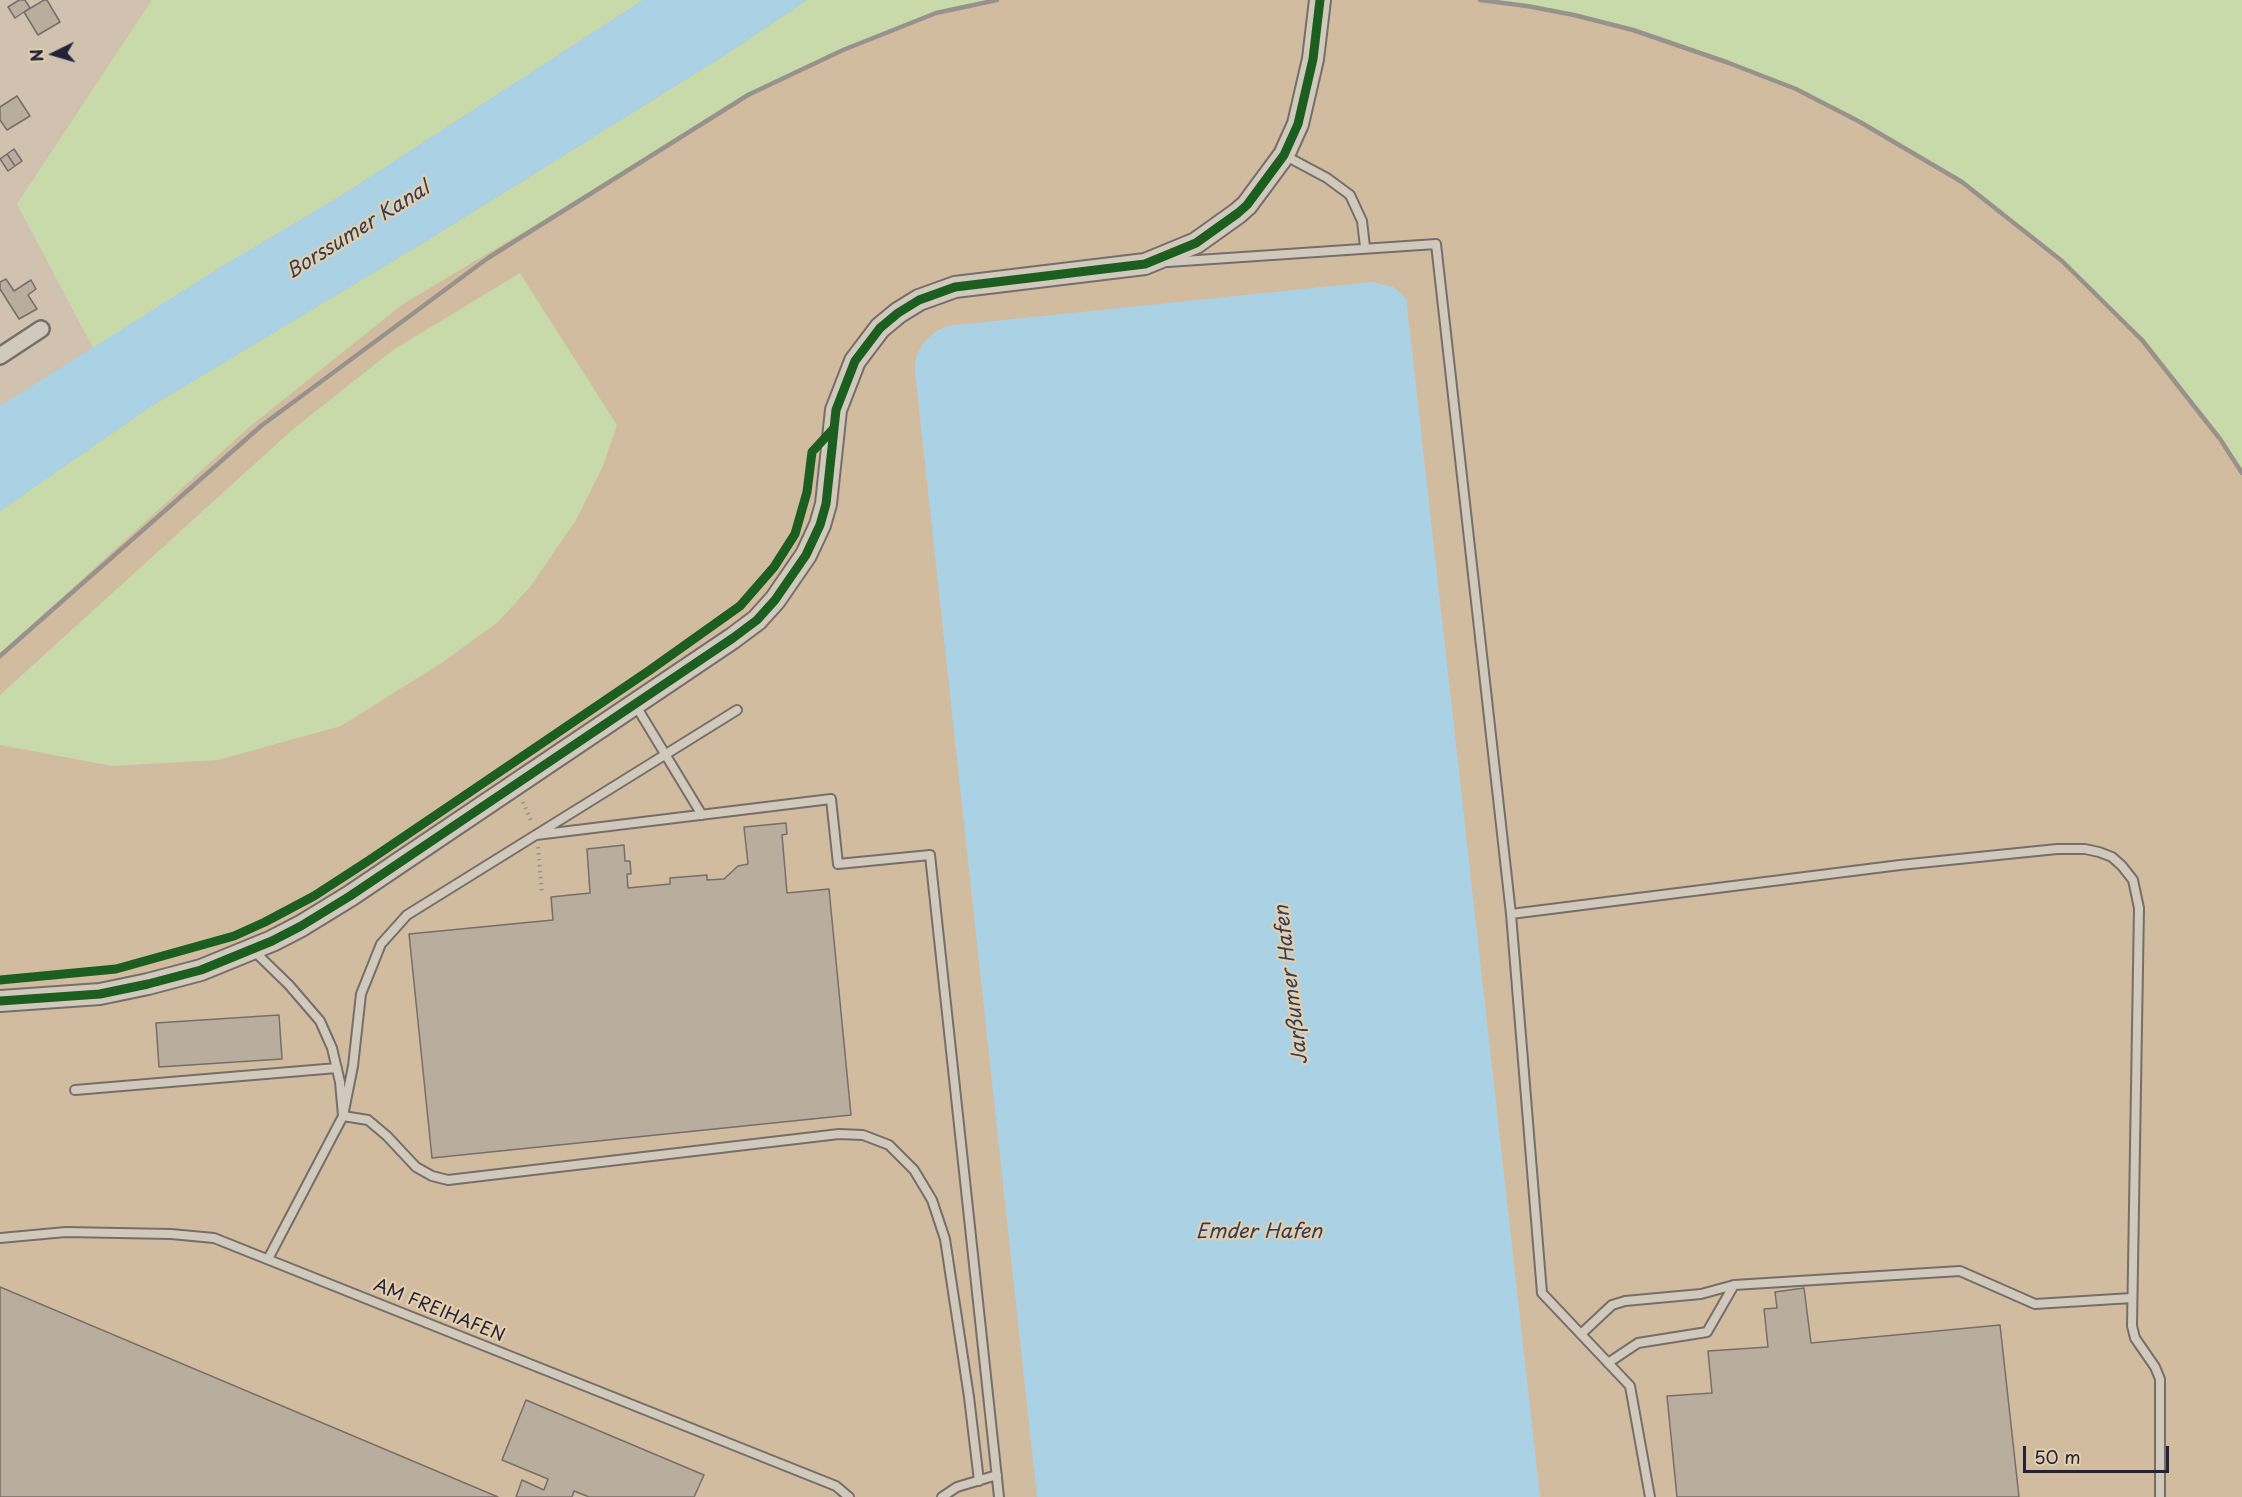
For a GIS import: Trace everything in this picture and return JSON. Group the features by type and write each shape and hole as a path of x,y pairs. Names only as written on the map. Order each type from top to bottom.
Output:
{"street":[{"path":"0,1001 100,994 148,984 201,970 301,927 734,638 757,620 786,586 806,555 820,525 826,504 836,410 855,361 866,345 898,313 919,300 956,286 1145,264 1196,243 1238,213 1247,205 1284,155 1298,124 1314,59 1320,0"},
{"path":"0,356 41,329"}],"lane":[{"path":"1284,155 1328,178 1350,195 1362,221 1365,247"},
{"path":"1145,264 1365,247 1436,244 1511,914 1542,1293 1630,1386 1650,1497"},
{"path":"635,704 702,815"},
{"path":"268,1259 343,1116 353,1066 361,994 381,944 407,915 738,710"},
{"path":"536,835 831,799 838,864 930,855 999,1497"},
{"path":"1511,914 1900,865 2057,849 2085,849 2112,857 2133,880 2139,908 2132,1298 2135,1338 2155,1367 2160,1379 2160,1497"},
{"path":"252,950 289,985 320,1021 332,1048 337,1068 343,1116"},
{"path":"75,1090 337,1068"},
{"path":"343,1116 368,1120 416,1167 432,1176 448,1180 839,1134 863,1135 889,1144 914,1170 932,1200 945,1239 979,1481"},
{"name":"AM FREIHAFEN","path":"0,1238 66,1232 171,1234 214,1238 836,1485 849,1497"},
{"path":"1581,1334 1611,1305 1625,1301 1701,1294 1734,1285 1960,1271 2035,1304 2132,1298"},
{"path":"1608,1363 1638,1343 1707,1332 1734,1285"},
{"path":"942,1497 957,1487 997,1475"}],"shaded area":[{"path":"807,0 2242,0 2242,1497 1540,1497 1406,298 1393,287 1372,282 947,326 935,332 924,342 916,357 915,371 1037,1497 0,1497 0,511"}],"green space":[{"path":"152,0 643,0 342,195 221,267 93,348 17,204"},
{"path":"807,0 997,0 936,13 843,50 748,95 403,304 248,428 0,654 0,511 150,407 428,240 733,50"},
{"path":"1480,0 2242,0 2242,473 2220,439 2142,340 2062,261 1961,182 1860,122 1796,89 1729,63 1633,30 1574,15"},
{"path":"520,273 617,425 602,468 576,520 530,587 498,622 443,662 341,726 218,760 112,766 0,745 0,695 292,430 393,350"}],"water":[{"name":"Borssumer Kanal","path":"643,0 807,0 733,50 428,240 150,407 0,511 0,406 221,267 342,195"},
{"name":"Emder Hafen","path":"1372,282 1393,287 1406,298 1540,1497 1037,1497 915,371 916,357 924,342 935,332 947,326"}],"building":[{"path":"19,0 25,0 30,8 15,18 8,7"},
{"path":"47,0 60,22 38,35 24,12"},
{"path":"17,96 30,116 7,130 0,120 0,107"},
{"path":"14,149 22,161 15,166 7,154"},
{"path":"7,154 15,166 8,171 0,159"},
{"path":"6,279 14,291 31,280 36,289 28,295 37,309 19,319 0,289 0,282"},
{"path":"786,823 787,834 782,835 787,893 829,889 851,1115 432,1158 409,934 553,920 551,897 590,893 587,849 624,845 625,861 630,861 631,874 627,874 628,888 670,884 670,878 707,875 707,880 724,879 738,866 748,864 744,827"},
{"path":"279,1015 282,1059 159,1067 156,1023"},
{"path":"0,1287 498,1497 0,1497"},
{"path":"1804,1288 1811,1343 2000,1325 2019,1497 1677,1497 1667,1396 1712,1393 1708,1351 1768,1347 1764,1309 1777,1308 1775,1292"},
{"path":"526,1400 704,1475 694,1497 589,1497 574,1491 572,1497 516,1497 522,1480 544,1490 548,1479 502,1460"}],"railway":[{"path":"0,656 261,426 488,258 748,95 843,50 936,13 997,0"},
{"path":"1480,0 1574,15 1633,30 1729,63 1796,89 1860,122 1962,182 2062,261 2142,340 2220,439 2242,473"}],"cycle path":[{"path":"0,1001 100,994 148,984 201,970 272,941 350,896 757,620 775,600 806,555 820,525 826,504 836,410 855,361 880,328 919,300 955,287 1145,264 1196,243 1238,213 1247,205 1284,155 1298,124 1313,59 1320,0"},
{"path":"0,980 116,969 234,936 314,896 368,861 650,670 740,606 774,567 795,534 807,492 812,452 834,428"}],"water label":[{"name":"Jarßumer Hafen","path":"1292,985"}]}
